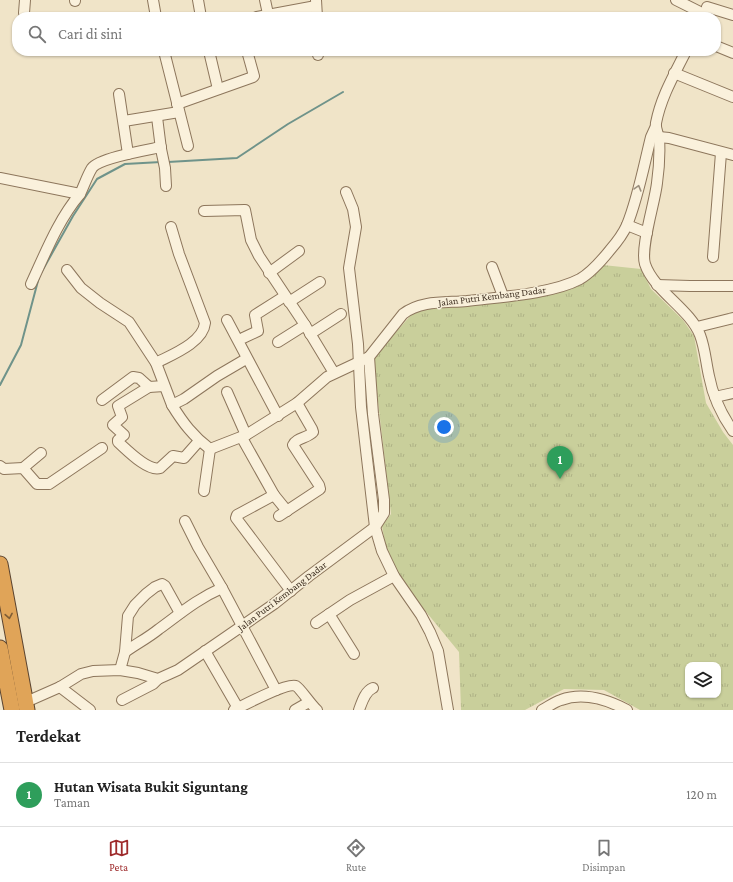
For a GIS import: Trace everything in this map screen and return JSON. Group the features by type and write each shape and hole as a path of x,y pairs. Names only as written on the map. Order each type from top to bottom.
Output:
{"highway":[{"path":"0,564 27,706"},
{"path":"0,648 2,667 12,710"}],"street":[{"path":"24,12 25,0"},
{"path":"153,0 155,12"},
{"path":"198,0 200,12"},
{"path":"265,0 268,12"},
{"path":"676,0 720,12"},
{"path":"277,12 316,3"},
{"path":"721,12 733,15"},
{"path":"721,48 733,53"},
{"path":"165,56 188,146"},
{"path":"210,56 218,89"},
{"path":"124,121 157,116 218,89 253,78 254,76 248,56"},
{"name":"Jalan Putri Kembang Dadar","path":"210,449 247,435 297,403 322,381 334,373 369,357 403,314 410,309 431,304 542,291 564,285 580,278 604,258 619,239 627,225 663,99 668,84 683,56"},
{"path":"674,73 733,97"},
{"path":"119,94 128,154"},
{"path":"157,116 166,186"},
{"path":"656,126 659,137 657,184 647,233 644,262 657,284 696,327 703,345 709,378 715,397 724,418 733,431"},
{"path":"659,137 733,155"},
{"path":"31,284 62,220 72,203 80,194 92,168 106,161 128,154 161,148"},
{"path":"713,257 721,153"},
{"path":"0,178 80,194"},
{"path":"346,192 353,209 356,227 349,268 359,362 361,407 375,527 382,551 394,576 421,615 438,651 448,710"},
{"path":"204,211 245,210 251,240 269,273 334,373"},
{"path":"627,225 647,233"},
{"path":"156,363 187,347 201,334 204,330 205,324 179,254 171,227"},
{"path":"269,273 299,251"},
{"path":"492,267 503,296"},
{"path":"67,270 81,288 128,322 156,363 172,405 184,425 199,441 210,449 204,491"},
{"path":"242,338 258,331 255,317 256,315 320,282"},
{"path":"657,284 733,286"},
{"path":"673,300 690,286"},
{"path":"278,342 341,314"},
{"path":"696,327 733,318"},
{"path":"227,320 246,359 278,416"},
{"name":"Jalan Putri Kembang Dadar","path":"122,700 153,684 158,679 178,670 243,626 375,527 384,513 384,500 369,357"},
{"path":"172,405 184,399 217,376 246,359"},
{"path":"102,400 133,377 139,378 149,387"},
{"path":"164,386 149,387 118,406 122,418 114,425 124,435 118,440 118,442 140,461 149,467 157,469 174,456 184,458 199,441"},
{"path":"227,392 283,514 320,489 319,485 293,445 294,442 310,435 313,432 297,403"},
{"path":"715,397 733,393"},
{"path":"23,468 37,484 49,484 102,448"},
{"path":"0,466 4,469 23,468 41,454"},
{"path":"274,495 236,517 241,526 291,591"},
{"path":"184,521 243,626 276,690"},
{"path":"316,623 350,600 394,576"},
{"path":"120,670 125,652 128,616 135,605 155,586 160,584 165,586 180,613"},
{"path":"125,652 206,595 222,588"},
{"path":"329,614 354,654"},
{"path":"205,651 236,709 276,690 294,685 316,710"},
{"path":"27,706 81,674 93,671 120,670 138,673 158,679"},
{"path":"60,687 90,710"},
{"path":"359,710 366,694 370,689 374,688"},
{"path":"542,710 560,700 582,697 592,697 603,700 628,710"},
{"path":"295,710 309,702"}],"green space":[{"path":"603,265 641,269 651,289 683,320 694,336 706,403 723,432 733,445 733,710 640,710 604,690 564,689 525,710 461,710 459,652 395,574 386,549 382,526 391,514 373,358 412,314 428,309 488,304 566,290"}],"waterway":[{"path":"168,162 237,158 288,124 343,92"},
{"path":"41,273 73,216 97,179 125,164 161,162"},
{"path":"0,385 21,345 39,277"}],"place":[{"name":"Hutan Wisata Bukit Siguntang","path":"560,479"}]}
